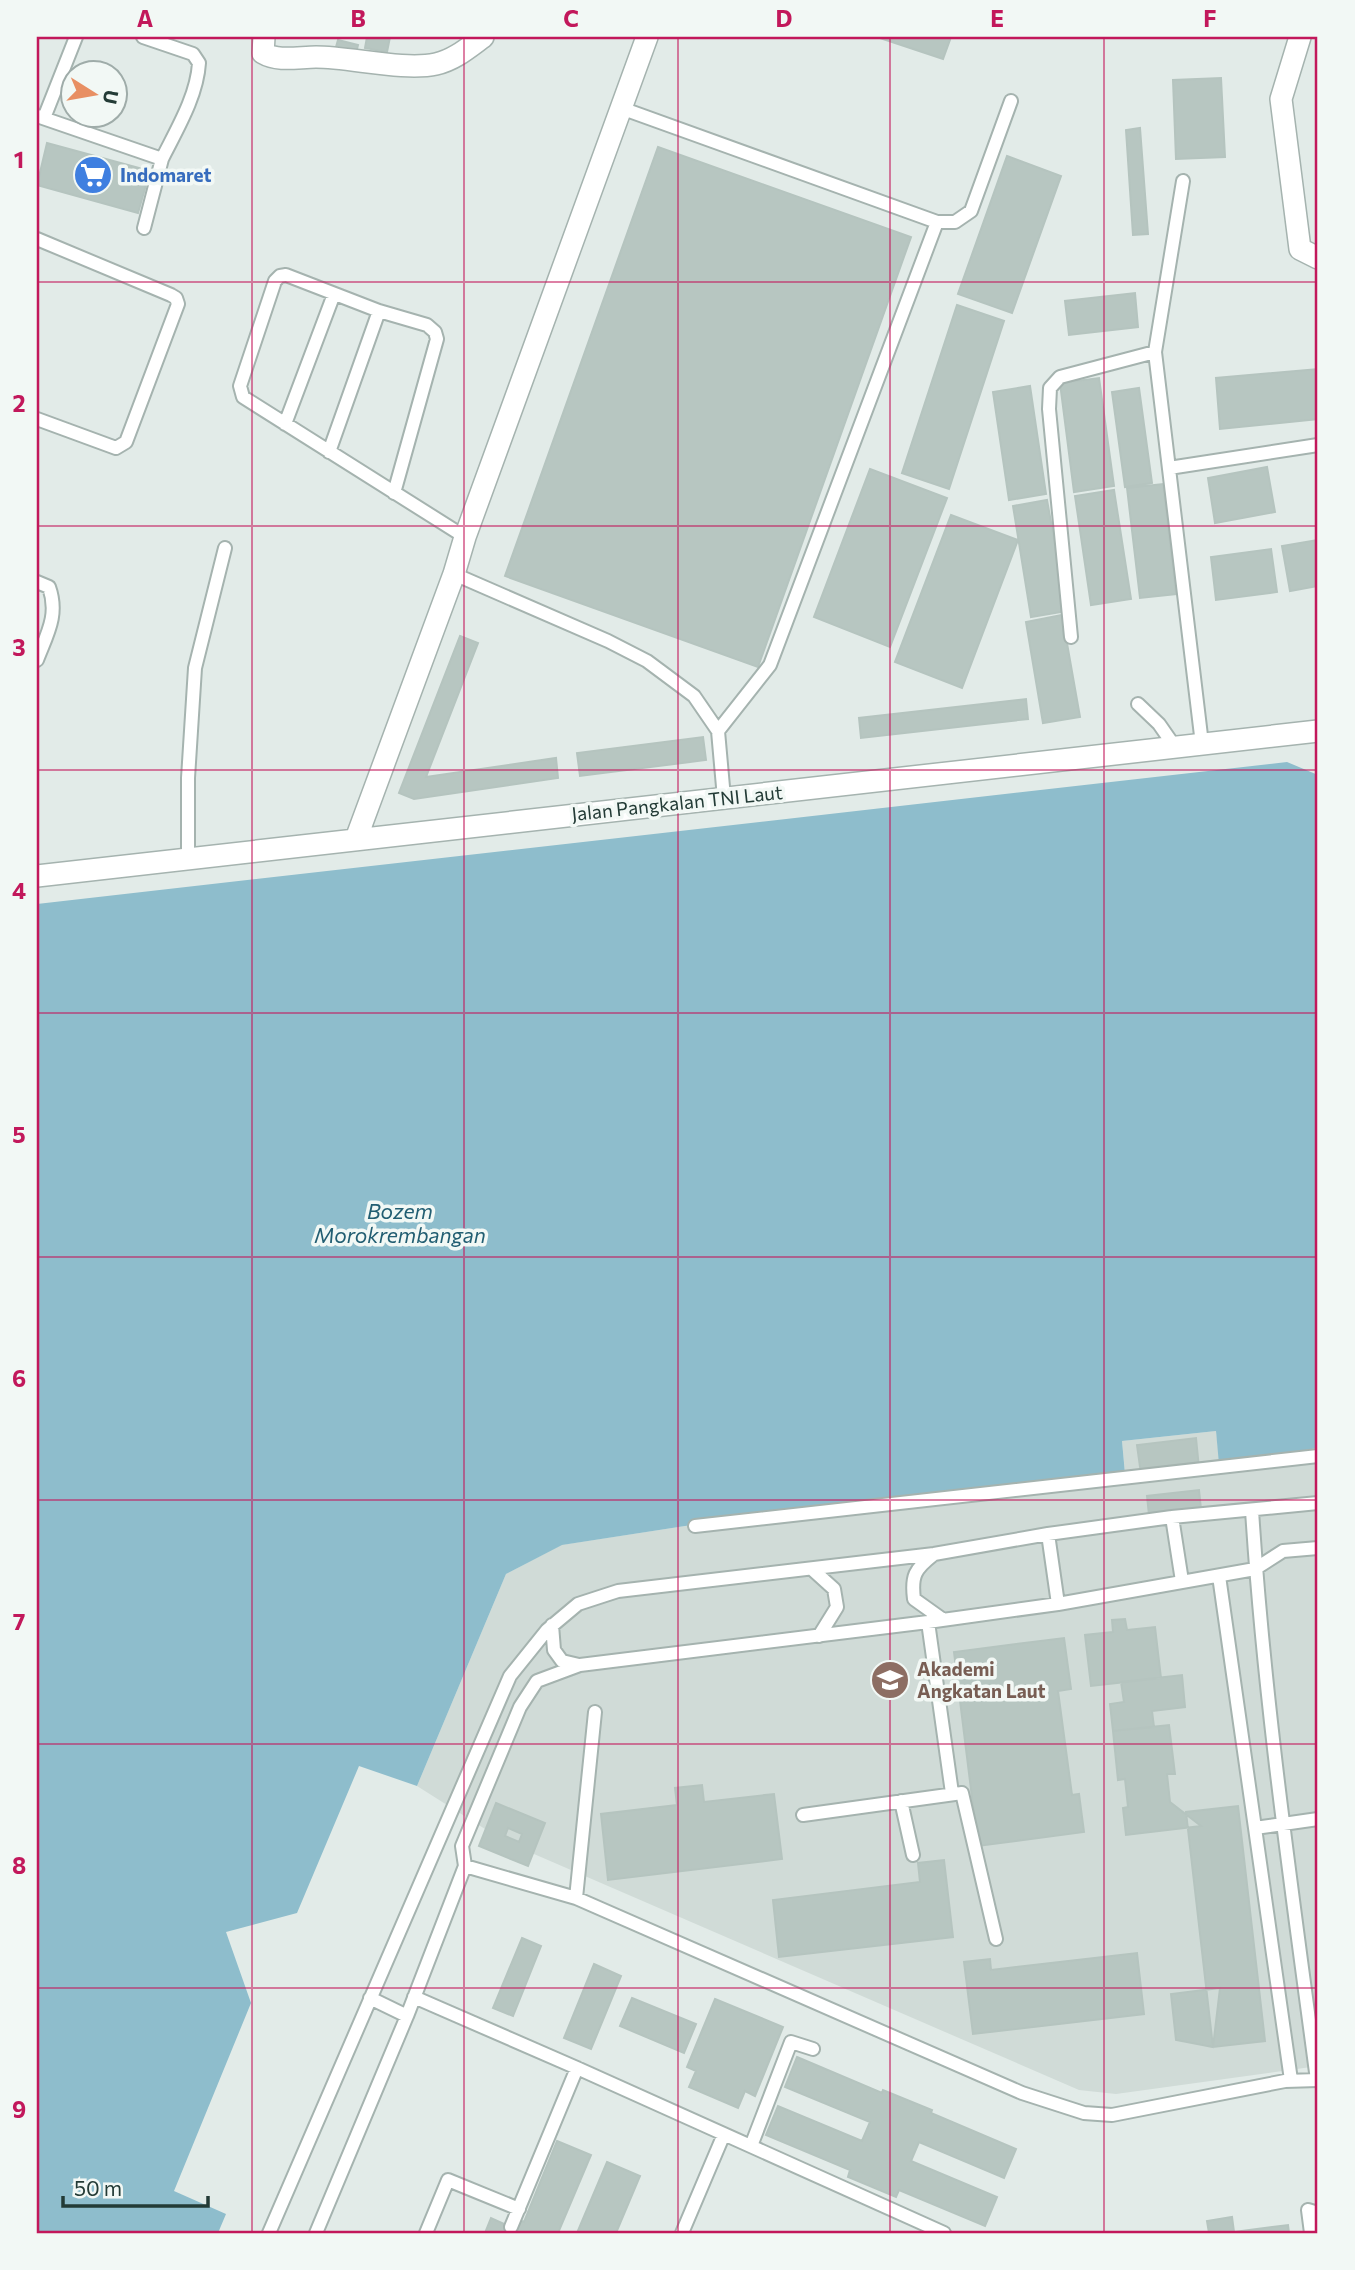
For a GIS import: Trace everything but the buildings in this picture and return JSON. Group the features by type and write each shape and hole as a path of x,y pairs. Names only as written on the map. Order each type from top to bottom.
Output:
{"street":[{"path":"264,46 272,58 320,47 415,65 435,64 458,55 482,37"},
{"path":"356,839 647,37"},
{"path":"1300,37 1281,99 1300,249 1318,258"},
{"name":"Jalan Pangkalan TNI Laut","path":"37,876 1318,731"}],"lane":[{"path":"76,37 40,117 162,159"},
{"path":"143,37 193,54 199,63 198,75 180,124 162,159 144,228"},
{"path":"621,108 937,222 955,222 971,211 1011,101"},
{"path":"1183,181 1155,352 1202,744"},
{"path":"718,731 770,665 937,222"},
{"path":"37,239 172,295 178,304 126,442 122,446 116,448 37,419"},
{"path":"394,492 437,339 435,332 426,326 286,275 280,276 275,281 240,391 243,397 329,452 466,537"},
{"path":"285,424 334,294"},
{"path":"329,452 379,311"},
{"path":"1071,637 1049,409 1050,388 1060,377 1155,352"},
{"path":"1169,468 1318,445"},
{"path":"188,858 188,779 195,667 225,548"},
{"path":"454,574 608,641 647,661 694,696 718,731 724,798"},
{"path":"37,582 49,587 54,616 37,660"},
{"path":"1138,704 1159,724 1175,747"},
{"path":"695,1526 1318,1456"},
{"path":"269,2233 510,1676 552,1625 578,1604 618,1591 934,1554 1048,1534 1172,1517 1318,1503"},
{"path":"465,1866 576,1898 1022,2093 1084,2113 1112,2115 1292,2080 1318,2080 1283,1823 1255,1569 1252,1510"},
{"path":"1172,1517 1182,1581"},
{"path":"1048,1534 1058,1604"},
{"path":"316,2233 407,2017 465,1866 463,1846 520,1707 537,1681 580,1665 1058,1604 1255,1569 1283,1551 1318,1548"},
{"path":"934,1554 918,1566 912,1584 914,1600 942,1619"},
{"path":"813,1570 834,1588 837,1607 819,1636"},
{"path":"1219,1576 1292,2080"},
{"path":"928,1622 952,1793"},
{"path":"552,1625 554,1650 562,1661 580,1665"},
{"path":"576,1898 595,1712"},
{"path":"803,1815 962,1793 996,1938"},
{"path":"901,1801 913,1855"},
{"path":"1255,1828 1318,1819"},
{"path":"441,1840 463,1846"},
{"path":"414,1997 577,2067 944,2233"},
{"path":"370,1998 407,2017"},
{"path":"751,2146 791,2042 813,2049"},
{"path":"511,2227 577,2067"},
{"path":"681,2233 724,2134"},
{"path":"426,2233 448,2180 519,2209"},
{"path":"1311,2233 1308,2210 1318,2214"}],"shaded area":[{"name":"Akademi Angkatan Laut","path":"1216,1431 1220,1464 1318,1448 1318,2066 1116,2094 1079,2090 504,1841 417,1786 506,1574 561,1545 685,1526 1125,1473 1122,1441"}],"water":[{"name":"Bozem Morokrembangan","path":"1287,762 1318,775 1318,1448 1219,1464 1216,1431 1122,1441 1125,1474 685,1526 562,1545 506,1574 417,1786 359,1766 297,1913 226,1932 251,2003 174,2191 226,2214 218,2233 37,2233 37,904"}],"place":[{"name":"Indomaret","path":"93,175"},
{"name":"Akademi Angkatan Laut","path":"890,1680"}]}
